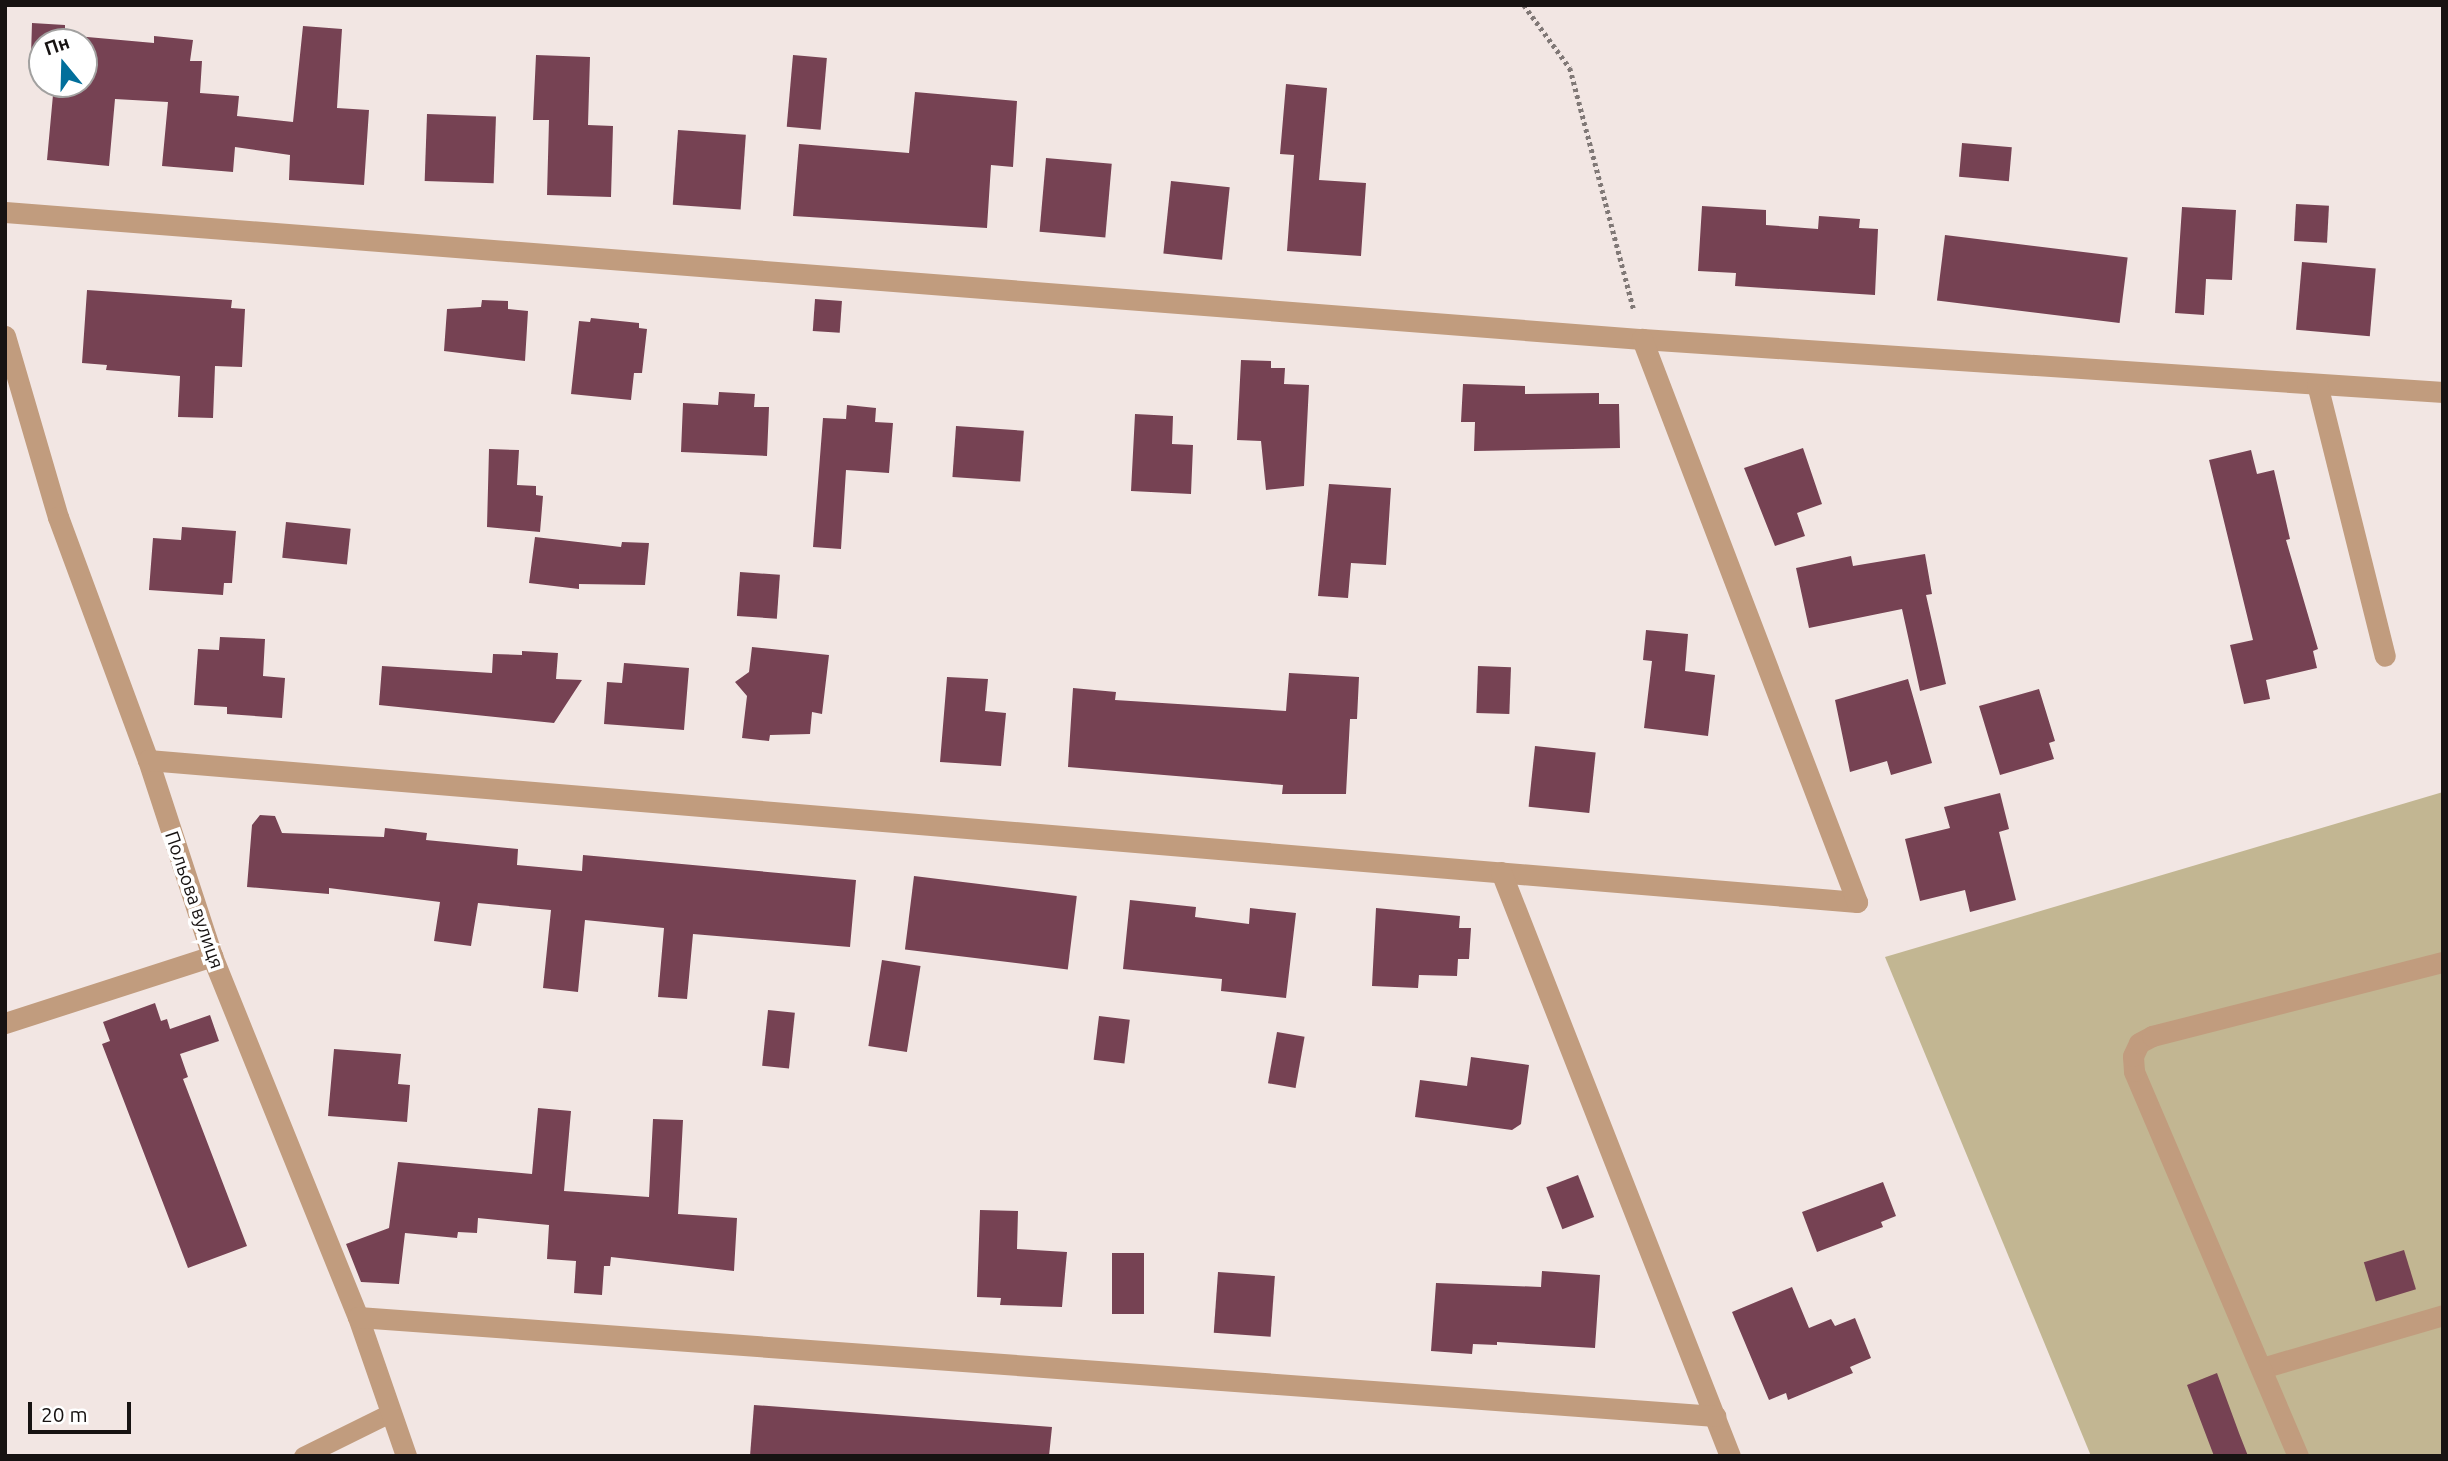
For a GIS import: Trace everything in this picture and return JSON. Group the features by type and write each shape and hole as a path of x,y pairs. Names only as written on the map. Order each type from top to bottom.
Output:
{"street":[{"path":"5,212 1642,339 2443,392"},
{"name":"Польова вулиця","path":"5,336 58,517 148,760 212,956 358,1317 406,1456"},
{"path":"148,760 1857,902 1642,339"},
{"path":"2317,384 2385,656"},
{"path":"1502,872 1730,1456"},
{"path":"5,1023 212,956"},
{"path":"2298,1456 2134,1071 2133,1056 2139,1043 2152,1036 2443,962"},
{"path":"2262,1368 2443,1315"},
{"path":"358,1317 1714,1416"}],"lane":[{"path":"303,1456 390,1413"}],"path":[{"path":"1524,5 1570,68 1642,339"}],"shaded area":[{"path":"2443,792 2443,1456 2091,1456 1885,957"}],"building":[{"path":"32,23 65,25 65,28 32,28"},
{"path":"303,26 342,29 337,108 369,110 364,185 289,180 290,155 235,147 233,172 162,166 168,102 115,99 109,166 47,160 53,98 98,98 98,38 154,43 154,36 193,40 190,61 202,61 200,93 239,96 237,116 293,122"},
{"path":"536,55 590,57 588,125 613,126 611,197 547,195 549,120 533,120"},
{"path":"793,55 827,58 821,130 787,127"},
{"path":"1286,84 1327,88 1319,180 1366,183 1361,256 1287,251 1294,155 1280,154"},
{"path":"915,92 1017,101 1013,167 991,165 987,228 793,216 799,144 909,153"},
{"path":"427,114 496,116 494,183 425,181"},
{"path":"678,130 746,135 741,210 673,205"},
{"path":"1962,143 2012,147 2009,181 1959,177"},
{"path":"1046,158 1112,164 1105,237 1040,232"},
{"path":"1171,181 1230,187 1222,260 1163,254"},
{"path":"2296,204 2329,206 2327,243 2294,241"},
{"path":"1702,206 1766,210 1766,225 1818,229 1819,216 1860,219 1859,228 1878,229 1875,295 1735,286 1736,273 1698,271"},
{"path":"2182,207 2236,210 2232,280 2206,279 2204,315 2175,313"},
{"path":"1945,235 2128,257 2120,323 1937,301"},
{"path":"2302,262 2376,268 2370,336 2296,330"},
{"path":"87,290 232,300 231,308 245,309 242,367 215,366 213,418 178,417 180,376 106,370 107,365 82,363"},
{"path":"815,299 842,301 840,333 813,331"},
{"path":"482,300 508,301 508,309 528,311 525,361 444,351 447,309 481,307"},
{"path":"591,318 639,323 639,328 647,329 642,373 634,373 631,400 571,394 579,321 590,322"},
{"path":"1241,360 1271,361 1271,368 1285,368 1284,384 1309,385 1304,486 1266,490 1261,441 1237,440"},
{"path":"1463,384 1525,386 1525,394 1599,393 1599,404 1619,404 1620,448 1474,451 1475,422 1461,422"},
{"path":"719,392 755,394 754,407 769,407 767,456 681,452 683,403 718,405"},
{"path":"847,405 876,408 875,422 893,423 889,473 846,470 841,549 813,547 823,418 846,419"},
{"path":"1135,414 1173,416 1172,444 1193,445 1191,494 1131,491"},
{"path":"956,426 1024,431 1020,482 952,477"},
{"path":"1803,448 1822,504 1797,513 1805,536 1775,546 1744,468"},
{"path":"489,449 519,450 517,485 536,486 536,495 543,496 540,532 487,527"},
{"path":"2251,450 2257,474 2274,470 2290,539 2286,540 2318,649 2313,651 2317,668 2266,680 2270,699 2244,704 2230,645 2253,640 2209,460"},
{"path":"1329,484 1391,488 1386,565 1351,563 1348,598 1318,596"},
{"path":"286,522 351,529 347,565 282,558"},
{"path":"182,527 236,531 232,583 224,583 223,595 149,590 153,538 181,540"},
{"path":"535,537 621,547 622,542 649,543 645,585 579,584 579,589 529,583"},
{"path":"1925,554 1932,594 1926,595 1946,684 1920,691 1902,609 1809,628 1796,568 1851,556 1853,566"},
{"path":"740,572 780,575 777,619 737,616"},
{"path":"1646,630 1688,634 1685,671 1715,675 1708,736 1644,728 1652,661 1643,660"},
{"path":"220,637 265,639 263,676 285,678 282,718 227,714 227,707 194,705 198,649 219,650"},
{"path":"752,647 829,655 822,714 812,712 810,734 770,735 769,741 742,738 747,696 735,682 749,672"},
{"path":"522,651 558,653 556,679 582,680 554,723 379,705 382,666 492,673 493,654 522,655"},
{"path":"624,663 689,668 684,730 604,724 607,682 622,683"},
{"path":"1478,666 1511,667 1509,714 1476,713"},
{"path":"1289,673 1359,677 1357,719 1350,719 1346,794 1282,794 1283,785 1068,767 1073,688 1116,692 1115,700 1286,711"},
{"path":"947,677 988,679 985,711 1006,713 1001,766 940,762"},
{"path":"1908,679 1932,763 1891,775 1887,761 1850,772 1835,700"},
{"path":"2039,689 2055,741 2049,743 2054,759 2000,775 1979,706"},
{"path":"1535,746 1596,752 1589,813 1529,807"},
{"path":"2000,793 2009,829 1999,832 2016,900 1970,912 1965,890 1920,901 1905,839 1950,828 1944,807"},
{"path":"260,815 275,816 282,833 384,837 385,828 427,833 426,840 518,849 517,865 582,871 583,855 856,880 850,947 693,934 687,999 658,997 664,928 585,920 578,992 543,988 551,910 478,903 471,946 434,941 440,902 329,888 329,894 247,887 252,825"},
{"path":"914,876 1077,896 1068,969 905,949"},
{"path":"1130,900 1196,907 1195,917 1249,924 1250,908 1296,913 1286,998 1221,991 1222,979 1123,969"},
{"path":"1376,908 1460,916 1459,928 1471,928 1469,959 1458,959 1457,976 1419,975 1418,988 1372,986"},
{"path":"882,960 921,966 907,1052 868,1046"},
{"path":"155,1003 161,1021 167,1019 170,1029 210,1015 219,1041 180,1054 188,1077 183,1079 247,1246 188,1268 102,1044 110,1041 103,1022"},
{"path":"768,1010 795,1013 789,1069 762,1066"},
{"path":"1099,1016 1130,1020 1124,1063 1094,1060"},
{"path":"1277,1032 1305,1037 1296,1088 1268,1083"},
{"path":"334,1049 401,1054 398,1084 410,1085 407,1122 328,1116"},
{"path":"1471,1057 1529,1065 1521,1124 1512,1130 1415,1117 1420,1080 1467,1086"},
{"path":"538,1108 571,1111 564,1191 649,1197 653,1119 683,1120 678,1214 737,1218 734,1271 611,1257 610,1266 604,1266 602,1295 574,1293 576,1261 547,1259 549,1225 478,1218 477,1233 458,1232 457,1238 405,1233 399,1284 361,1282 346,1244 389,1228 398,1162 532,1174"},
{"path":"1578,1175 1594,1217 1562,1229 1546,1187"},
{"path":"1883,1182 1896,1216 1881,1222 1883,1227 1817,1252 1802,1212"},
{"path":"980,1210 1018,1211 1017,1249 1067,1252 1062,1307 1000,1305 1001,1298 977,1297"},
{"path":"2404,1250 2416,1289 2376,1301 2364,1262"},
{"path":"1112,1253 1144,1253 1144,1314 1112,1314"},
{"path":"1542,1271 1600,1275 1595,1348 1497,1342 1497,1345 1473,1344 1472,1354 1431,1351 1436,1283 1541,1287"},
{"path":"1218,1272 1275,1276 1271,1337 1214,1333"},
{"path":"1792,1287 1809,1328 1831,1319 1835,1326 1855,1318 1871,1358 1850,1367 1853,1373 1788,1400 1786,1393 1769,1400 1732,1312"},
{"path":"2217,1373 2248,1456 2214,1456 2187,1385"},
{"path":"754,1405 1052,1427 1049,1456 750,1456"}]}
